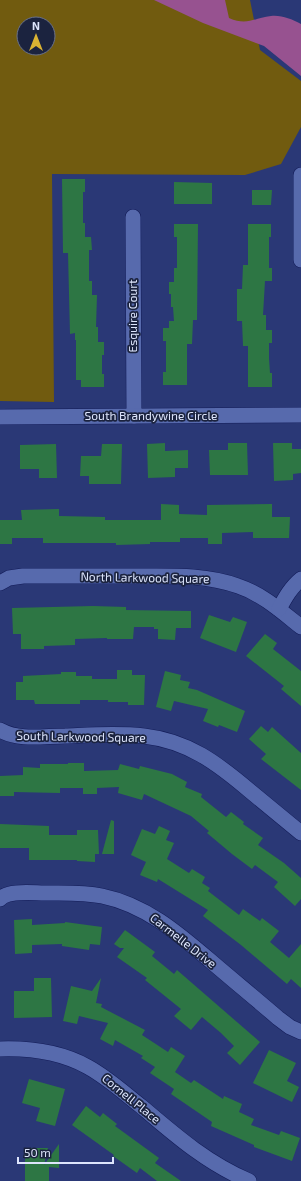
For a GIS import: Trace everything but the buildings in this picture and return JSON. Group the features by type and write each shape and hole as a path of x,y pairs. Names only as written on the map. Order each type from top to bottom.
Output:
{"street":[{"path":"301,174 301,260"},
{"name":"Esquire Court","path":"133,217 134,416"},
{"name":"South Brandywine Circle","path":"0,417 301,415"},
{"name":"North Larkwood Square","path":"0,583 9,578 23,576 182,576 210,579 238,586 252,592 279,609 301,627"},
{"path":"279,609 295,583 301,579"},
{"name":"South Larkwood Square","path":"0,730 10,735 28,738 127,735 144,736 175,743 197,752 222,768 301,833"},
{"name":"Carmelle Drive","path":"0,899 16,893 89,894 120,901 146,912 183,938 278,1018 290,1027 301,1032"},
{"name":"Cornell Place","path":"0,1049 42,1051 71,1060 87,1067 116,1086 184,1143 206,1159 249,1181"}],"shaded area":[{"path":"0,0 250,0 260,50 301,81 301,127 281,164 245,175 52,174 54,402 0,401"},
{"path":"154,0 225,0 229,18 235,20 250,21 265,17 279,16 294,20 301,24 301,76 264,46 203,23"}]}
